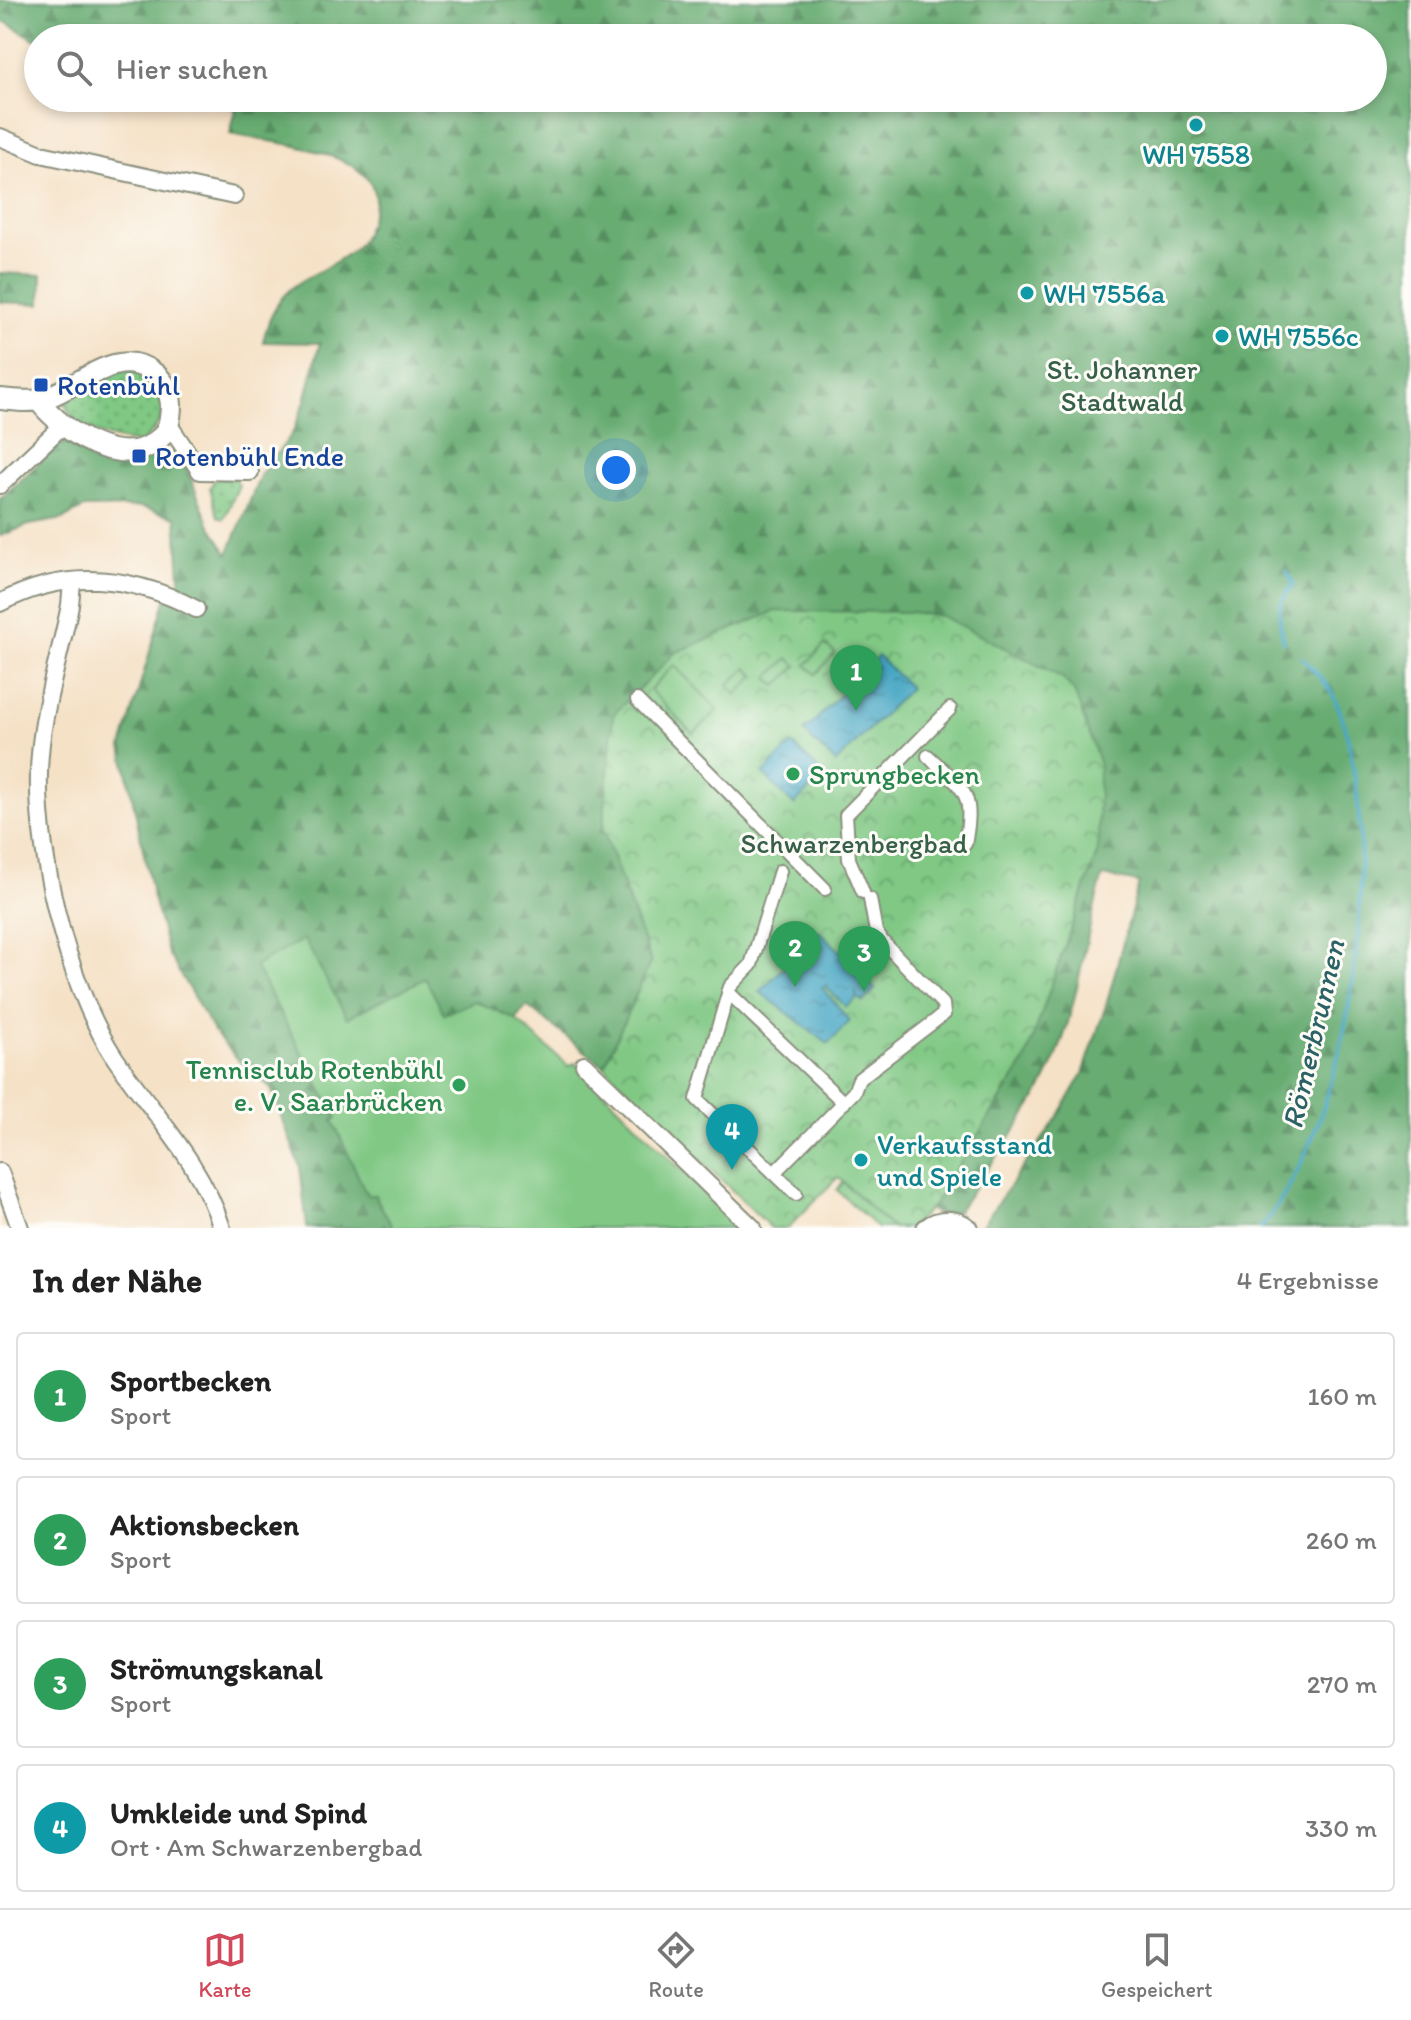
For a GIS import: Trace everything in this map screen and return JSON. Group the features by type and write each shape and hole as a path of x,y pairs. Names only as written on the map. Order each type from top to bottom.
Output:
{"street":[{"path":"0,137 41,154 234,196"},
{"path":"0,399 39,401 108,367 134,363 157,376 166,386 171,400 169,425 155,443 125,450 96,444 62,426 39,401"},
{"path":"169,425 200,471 250,472"},
{"path":"0,485 62,426"},
{"path":"0,603 47,582 120,582 142,586 196,609"},
{"path":"72,582 40,755 40,810 53,894 70,954 103,1036 188,1157 222,1228"},
{"path":"637,700 825,889"},
{"path":"774,1173 854,1092 859,1079 944,1014 943,1004 876,932 866,895 849,859 846,815 950,709"},
{"path":"928,756 968,797 971,812 965,844"},
{"path":"780,871 751,965 728,992 697,1099 796,1194"},
{"path":"728,992 844,1103"},
{"path":"584,1064 753,1228"},
{"path":"0,1172 20,1228"},
{"path":"925,1228 932,1222 952,1220 970,1228"}],"green space":[{"name":"St. Johanner Stadtwald","path":"0,0 1411,0 1411,1228 980,1228 1058,1117 1083,1074 1107,1002 1139,883 1103,876 1069,1021 1052,1067 1020,1124 957,1212 936,1214 929,1209 1025,1061 1098,850 1063,678 942,616 909,612 776,611 675,653 603,829 651,962 604,1066 527,1006 515,1019 475,1001 333,1121 393,1228 307,1228 300,1167 271,1088 241,1063 214,1032 168,953 153,898 122,747 165,600 181,594 176,517 140,507 84,508 63,519 29,525 0,536 0,499 59,445 69,442 94,453 172,452 181,455 209,523 228,554 261,474 292,434 305,401 320,343 263,342 269,321 286,293 357,246 373,212 374,192 364,175 347,163 298,147 230,134 235,112 1387,112 1387,24 24,24 24,33 0,19"},
{"path":"0,273 42,275 41,304 0,302"},
{"path":"136,370 154,388 162,405 158,423 141,443 95,432 68,411 64,400 115,371"},
{"path":"215,479 235,479 239,485 224,519 218,517 210,488"},
{"name":"Schwarzenbergbad","path":"776,611 909,612 942,616 1063,678 1074,691 1099,762 1098,850 1025,1061 934,1204 910,1228 892,1228 838,1177 788,1228 771,1228 604,1066 651,962 603,829 613,715 675,653"},
{"path":"825,644 835,653 816,674 806,665"},
{"path":"788,658 797,666 777,686 768,678"},
{"path":"674,665 718,710 693,734 650,690"},
{"path":"747,668 755,676 737,694 728,685"},
{"name":"Tennisclub Rotenbühl e. V. Saarbrücken","path":"304,939 347,1018 425,978 444,1014 475,1001 515,1019 569,1066 575,1063 739,1228 393,1228 375,1195 367,1195 333,1121 337,1118 255,966"},
{"path":"844,1182 892,1228 877,1228 837,1190"}],"water":[{"path":"878,656 910,688 836,763 804,732"},
{"name":"Sprungbecken","path":"792,744 824,775 794,805 763,774"},
{"path":"819,931 867,977 862,985 870,983 875,989 863,1002 856,997 846,1007 826,987 828,984 822,988 850,1021 828,1044 760,992"}],"waterway":[{"path":"1284,642 1281,605 1294,585 1287,572"},
{"name":"Römerbrunnen","path":"1261,1228 1291,1183 1315,1130 1334,1072 1348,1010 1357,947 1361,884 1360,825 1351,751 1335,699 1302,658"}],"place":[{"name":"WH 7558","path":"1196,125"},
{"name":"WH 7556a","path":"1027,293"},
{"name":"WH 7556c","path":"1222,336"},
{"name":"Rotenbühl","path":"41,385"},
{"name":"Rotenbühl Ende","path":"139,456"},
{"name":"Sportbecken","path":"856,711"},
{"name":"Sprungbecken","path":"793,774"},
{"name":"Aktionsbecken","path":"795,987"},
{"name":"Strömungskanal","path":"864,992"},
{"name":"Tennisclub Rotenbühl e. V. Saarbrücken","path":"459,1085"},
{"name":"Verkaufsstand und Spiele","path":"861,1160"},
{"name":"Umkleide und Spind","path":"732,1170"}]}
